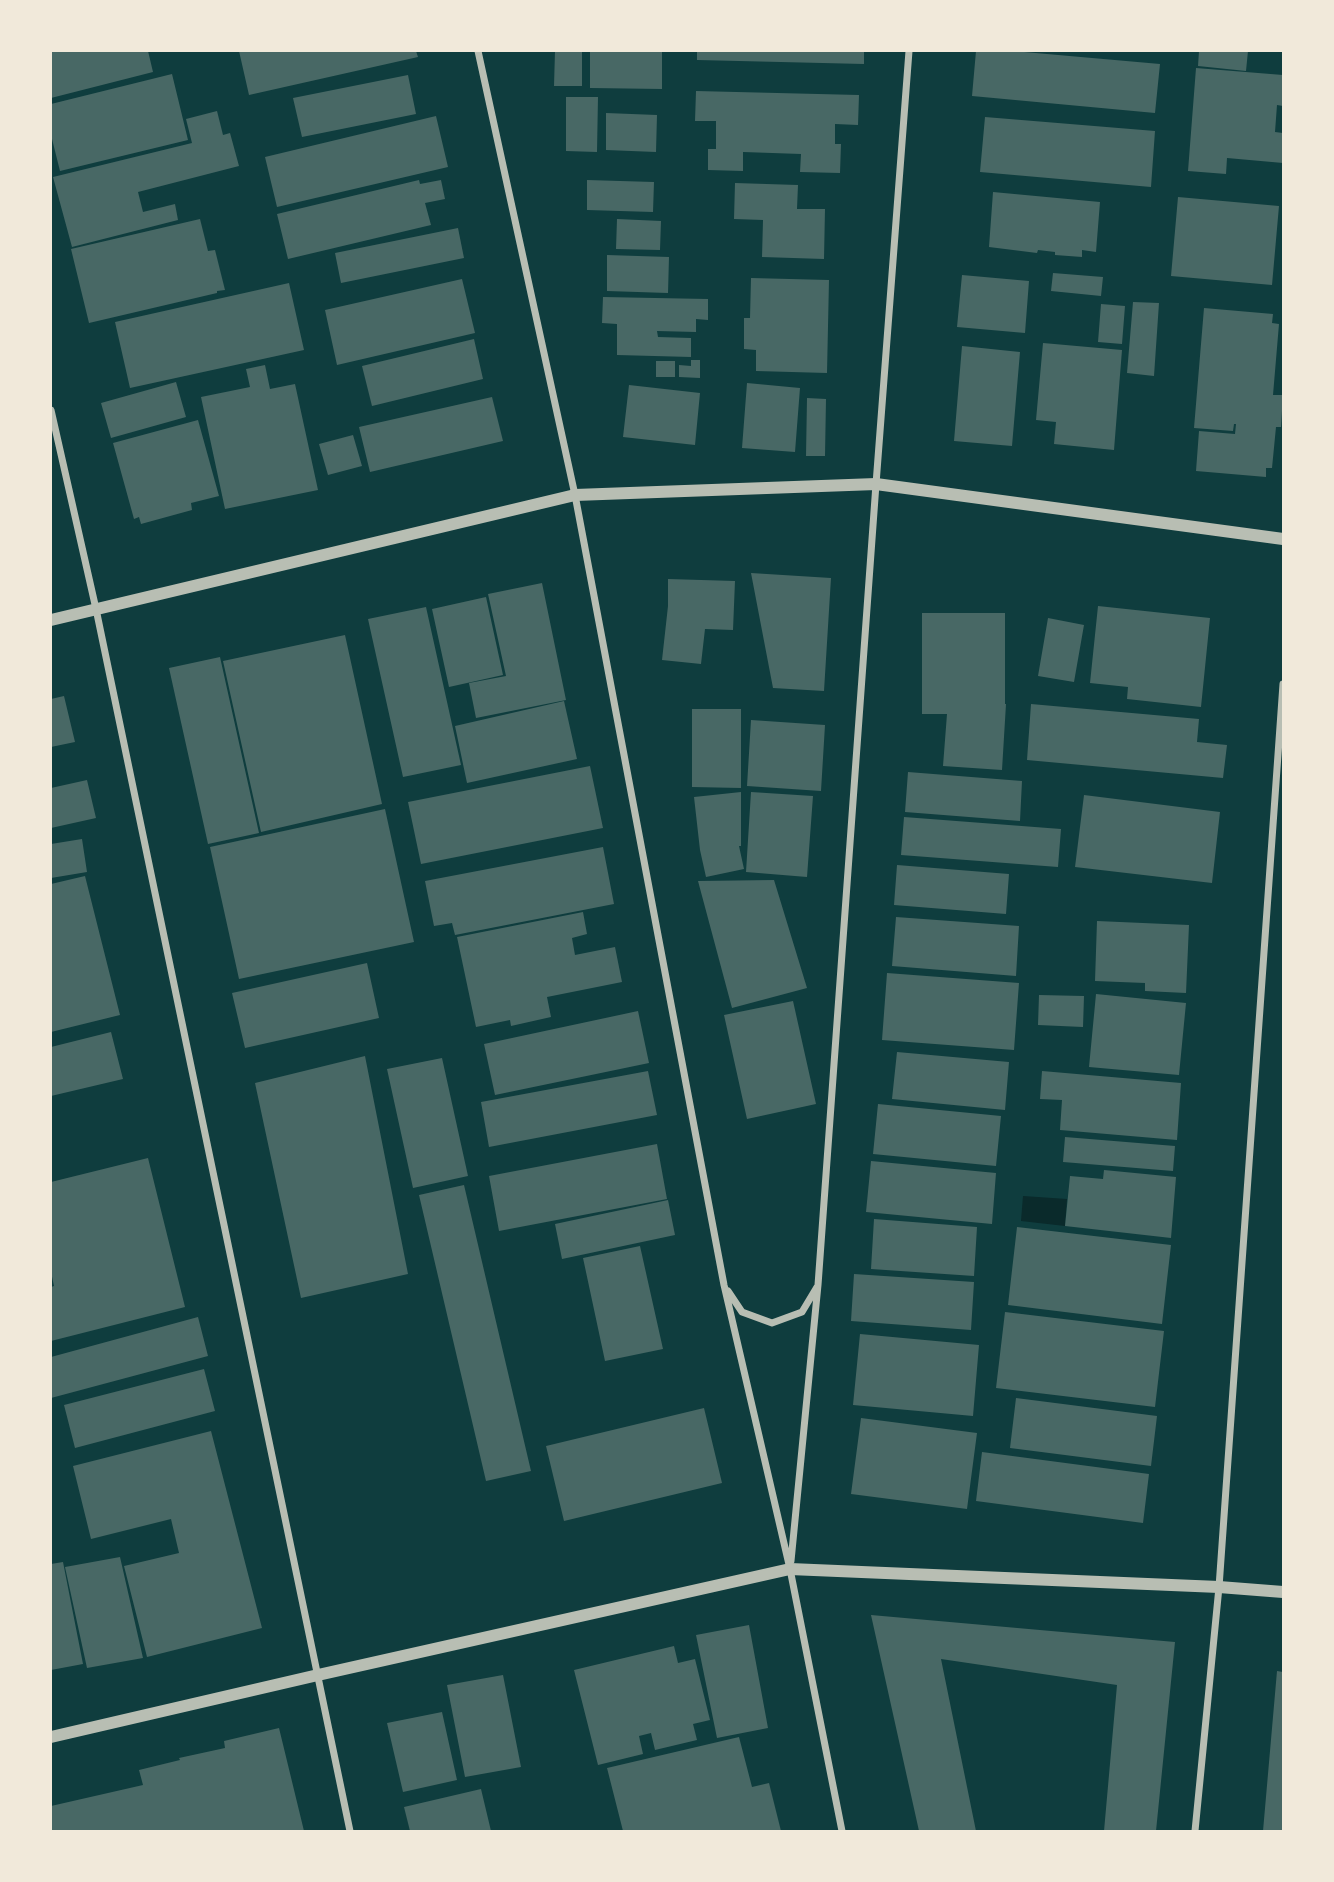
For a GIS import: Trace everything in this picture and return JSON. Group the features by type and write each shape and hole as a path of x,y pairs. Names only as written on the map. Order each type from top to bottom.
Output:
{"street":[{"path":"478,51 575,495 724,1285 790,1569 842,1831"},
{"path":"790,1569 818,1285 909,51"},
{"path":"51,410 96,609 350,1831"},
{"path":"51,620 575,495 876,484 1283,539"},
{"path":"1195,1831 1219,1587 1283,684"},
{"path":"724,1285 741,1312 772,1323 802,1312 818,1285"},
{"path":"51,1737 790,1569 1283,1592"}],"water":[{"path":"1023,1196 1067,1199 1065,1226 1021,1221"}],"building":[{"path":"51,51 148,51 153,72 51,98"},
{"path":"239,51 416,51 418,57 249,95"},
{"path":"555,51 582,51 582,86 554,86"},
{"path":"590,51 662,51 662,89 590,88"},
{"path":"697,51 864,51 864,64 697,60"},
{"path":"976,51 1013,51 1160,64 1155,113 972,96"},
{"path":"1199,51 1248,51 1246,71 1198,66"},
{"path":"1196,68 1283,75 1283,106 1277,105 1275,132 1283,133 1283,163 1227,158 1226,174 1188,171"},
{"path":"172,74 188,140 60,171 51,135 51,104"},
{"path":"408,75 416,114 302,137 293,98"},
{"path":"696,91 859,95 858,125 835,124 835,144 841,144 840,173 800,172 801,154 743,152 743,171 708,170 708,149 716,149 716,121 695,121"},
{"path":"566,97 598,97 597,152 566,151"},
{"path":"217,111 223,135 230,133 239,166 138,192 143,212 175,204 178,220 72,247 53,177 192,143 186,119"},
{"path":"606,113 657,115 656,152 606,150"},
{"path":"436,116 448,167 277,207 265,157"},
{"path":"985,117 1155,131 1151,187 980,172"},
{"path":"419,180 420,184 441,180 445,199 425,203 431,225 288,259 277,214"},
{"path":"587,180 654,182 653,212 587,210"},
{"path":"735,183 798,185 797,209 825,209 824,259 762,257 763,220 734,219"},
{"path":"993,192 1100,202 1096,252 1082,250 1082,257 1055,255 1055,252 1038,250 1037,253 989,247"},
{"path":"1178,197 1279,206 1272,285 1171,276"},
{"path":"200,219 208,251 215,250 225,290 89,323 71,249"},
{"path":"617,219 661,221 660,250 616,249"},
{"path":"458,228 464,258 341,283 335,253"},
{"path":"607,255 669,257 668,293 607,291"},
{"path":"1053,273 1103,277 1101,296 1051,291"},
{"path":"962,275 1029,281 1025,333 957,327"},
{"path":"751,278 829,280 827,373 756,371 756,350 744,349 744,318 750,318"},
{"path":"462,279 475,333 337,365 325,310"},
{"path":"289,283 304,350 130,388 115,322"},
{"path":"603,297 708,299 708,320 696,319 696,332 657,331 658,337 691,338 691,357 617,355 617,324 602,323"},
{"path":"1133,302 1159,303 1154,376 1127,373"},
{"path":"1101,304 1125,306 1122,344 1098,342"},
{"path":"1204,308 1273,314 1272,323 1279,324 1273,395 1283,395 1281,427 1276,427 1272,468 1266,468 1266,477 1196,471 1199,431 1235,434 1236,424 1233,431 1194,428"},
{"path":"474,339 483,379 372,406 362,366"},
{"path":"1043,343 1122,350 1114,450 1054,444 1056,422 1036,420"},
{"path":"962,346 1020,352 1012,446 954,441"},
{"path":"691,360 700,360 700,378 679,377 679,365 691,366"},
{"path":"656,361 675,361 675,377 656,377"},
{"path":"265,365 270,389 295,384 318,490 225,509 201,397 250,387 246,369"},
{"path":"176,382 186,417 111,438 101,403"},
{"path":"747,383 800,388 795,452 742,448"},
{"path":"629,385 700,393 695,445 623,437"},
{"path":"492,397 503,441 370,472 359,427"},
{"path":"807,398 826,399 825,456 806,456"},
{"path":"198,420 219,496 191,503 192,510 141,524 139,517 134,519 113,443"},
{"path":"353,435 362,466 328,475 319,444"},
{"path":"751,573 831,578 824,691 773,688"},
{"path":"668,579 735,581 733,630 705,629 701,664 662,660"},
{"path":"542,583 566,700 476,718 469,683 506,676 488,594"},
{"path":"486,597 503,675 449,687 432,609"},
{"path":"1098,606 1210,618 1201,707 1127,699 1128,687 1090,683"},
{"path":"426,607 461,765 403,777 368,619"},
{"path":"922,613 1005,613 1006,704 1002,770 943,766 947,714 922,714"},
{"path":"1048,618 1084,625 1074,682 1038,676"},
{"path":"345,635 382,804 261,832 223,661"},
{"path":"220,657 259,833 208,844 169,668"},
{"path":"64,696 75,742 51,747 51,699"},
{"path":"564,701 577,759 467,783 455,726"},
{"path":"1031,704 1199,719 1197,742 1227,745 1223,778 1027,760"},
{"path":"692,709 741,709 741,788 692,787"},
{"path":"751,720 825,725 821,791 747,786"},
{"path":"590,766 603,828 421,864 408,802"},
{"path":"908,772 1022,781 1020,821 905,812"},
{"path":"87,780 96,818 51,828 51,788"},
{"path":"741,792 739,846 744,869 706,877 694,797"},
{"path":"751,792 813,796 807,877 746,872"},
{"path":"1084,795 1220,812 1212,883 1075,867"},
{"path":"385,809 414,942 239,979 210,847"},
{"path":"904,817 1061,829 1058,867 901,855"},
{"path":"82,839 87,872 51,878 51,844"},
{"path":"603,847 614,904 455,935 452,923 434,926 425,881"},
{"path":"897,865 1009,874 1006,914 894,905"},
{"path":"85,876 120,1015 51,1032 51,884"},
{"path":"774,880 807,988 732,1008 698,881"},
{"path":"583,912 587,934 572,938 575,955 615,947 622,982 547,997 551,1017 511,1026 510,1020 476,1027 457,937"},
{"path":"896,917 1019,926 1016,976 892,966"},
{"path":"1097,921 1189,925 1186,993 1145,991 1145,983 1095,981"},
{"path":"367,963 379,1018 245,1048 232,993"},
{"path":"887,973 1019,983 1014,1050 882,1040"},
{"path":"1096,994 1186,1003 1179,1075 1089,1067"},
{"path":"1039,995 1084,996 1083,1027 1038,1025"},
{"path":"793,1001 816,1104 747,1119 724,1015"},
{"path":"638,1011 649,1063 495,1095 484,1044"},
{"path":"111,1032 123,1079 51,1096 51,1047"},
{"path":"897,1052 1009,1062 1005,1110 892,1099"},
{"path":"365,1056 408,1274 301,1298 255,1083"},
{"path":"442,1058 468,1176 413,1188 387,1069"},
{"path":"648,1071 657,1115 489,1147 481,1102"},
{"path":"1042,1071 1181,1083 1177,1140 1060,1130 1062,1100 1040,1099"},
{"path":"878,1104 1001,1116 996,1166 873,1154"},
{"path":"1065,1137 1175,1146 1173,1171 1063,1162"},
{"path":"657,1144 667,1199 499,1231 489,1176"},
{"path":"148,1158 185,1307 51,1341 51,1287 54,1286 51,1272 51,1182"},
{"path":"871,1161 996,1173 992,1224 866,1212"},
{"path":"1104,1170 1176,1177 1171,1238 1065,1226 1070,1176 1103,1179"},
{"path":"464,1185 531,1471 486,1481 419,1195"},
{"path":"668,1200 675,1235 562,1259 555,1224"},
{"path":"874,1219 977,1227 974,1276 871,1269"},
{"path":"1017,1227 1171,1245 1162,1324 1008,1305"},
{"path":"640,1246 663,1349 605,1361 583,1258"},
{"path":"854,1274 974,1282 971,1330 851,1321"},
{"path":"1005,1312 1164,1331 1155,1407 996,1388"},
{"path":"198,1317 208,1356 51,1398 51,1357"},
{"path":"860,1334 979,1345 973,1416 853,1405"},
{"path":"204,1369 215,1411 75,1448 64,1405"},
{"path":"1016,1398 1157,1416 1151,1466 1010,1448"},
{"path":"704,1408 722,1483 564,1521 546,1446"},
{"path":"861,1418 977,1433 967,1509 851,1494"},
{"path":"211,1431 262,1628 147,1657 124,1566 179,1553 171,1519 91,1539 73,1466"},
{"path":"982,1452 1149,1474 1143,1523 976,1501"},
{"path":"120,1557 143,1658 87,1668 65,1567"},
{"path":"63,1562 83,1664 51,1670 51,1564"},
{"path":"871,1615 1175,1642 1156,1831 1104,1831 1117,1685 941,1659 976,1831 919,1831"},
{"path":"749,1625 768,1728 717,1738 696,1635"},
{"path":"674,1646 678,1663 695,1659 710,1720 693,1724 697,1740 655,1750 651,1733 639,1736 643,1754 598,1765 574,1670"},
{"path":"1277,1671 1283,1672 1283,1831 1263,1831"},
{"path":"503,1675 521,1767 465,1777 447,1685"},
{"path":"442,1712 457,1780 403,1792 387,1723"},
{"path":"279,1728 304,1831 51,1831 51,1806 143,1785 139,1770 225,1748 224,1741"},
{"path":"739,1737 752,1787 769,1783 781,1831 623,1831 607,1768"},
{"path":"481,1789 491,1831 410,1831 404,1807"}]}
